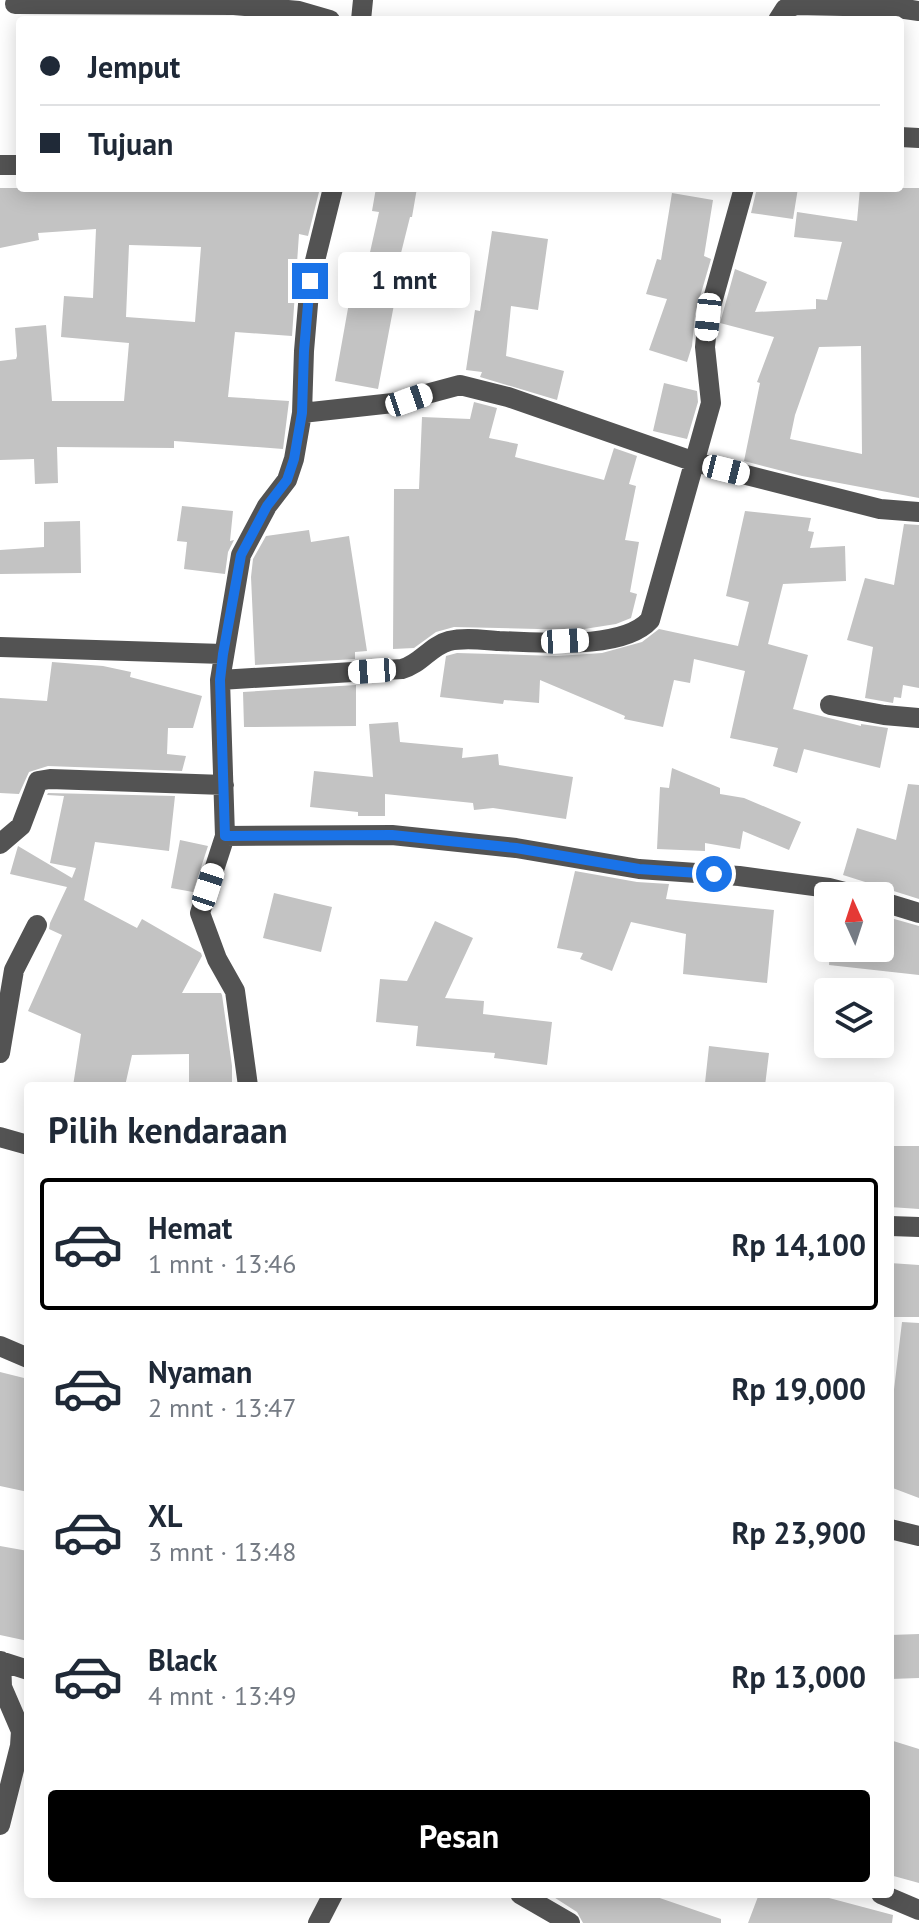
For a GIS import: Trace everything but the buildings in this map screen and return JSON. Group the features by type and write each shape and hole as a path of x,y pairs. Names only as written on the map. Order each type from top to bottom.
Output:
{"street":[{"path":"15,4 61,9 234,5 299,11 316,16"},
{"path":"781,16 785,9 796,5 891,7 919,11"},
{"path":"247,1082 235,991 217,959 200,913 225,836 220,680 241,555 267,506 287,480 294,459 302,413 310,281 332,192"},
{"path":"220,680 402,669 416,665 436,647 450,641 611,639 633,634 650,620 711,403 705,347 708,317 743,192"},
{"path":"302,413 393,403 460,385 508,397 695,462 880,509 919,512"},
{"path":"0,647 223,654"},
{"path":"830,705 919,718"},
{"path":"0,844 21,826 38,781 224,785"},
{"path":"225,836 392,835 516,848 639,869 739,876 814,886"},
{"path":"894,905 919,913"},
{"path":"0,1053 14,970 37,925"},
{"path":"0,1137 24,1144"},
{"path":"894,1226 919,1227"},
{"path":"0,1346 24,1356"},
{"path":"894,1530 919,1536"},
{"path":"0,1825 21,1731 2,1687 1,1661 24,1669"},
{"path":"318,1923 331,1898"},
{"path":"527,1898 570,1923"},
{"path":"890,1898 919,1911 917,1923"}],"route":[{"path":"310,281 302,413 294,459 287,480 267,506 241,555 223,654 220,680 225,836 392,835 516,848 639,869 714,874"}]}
